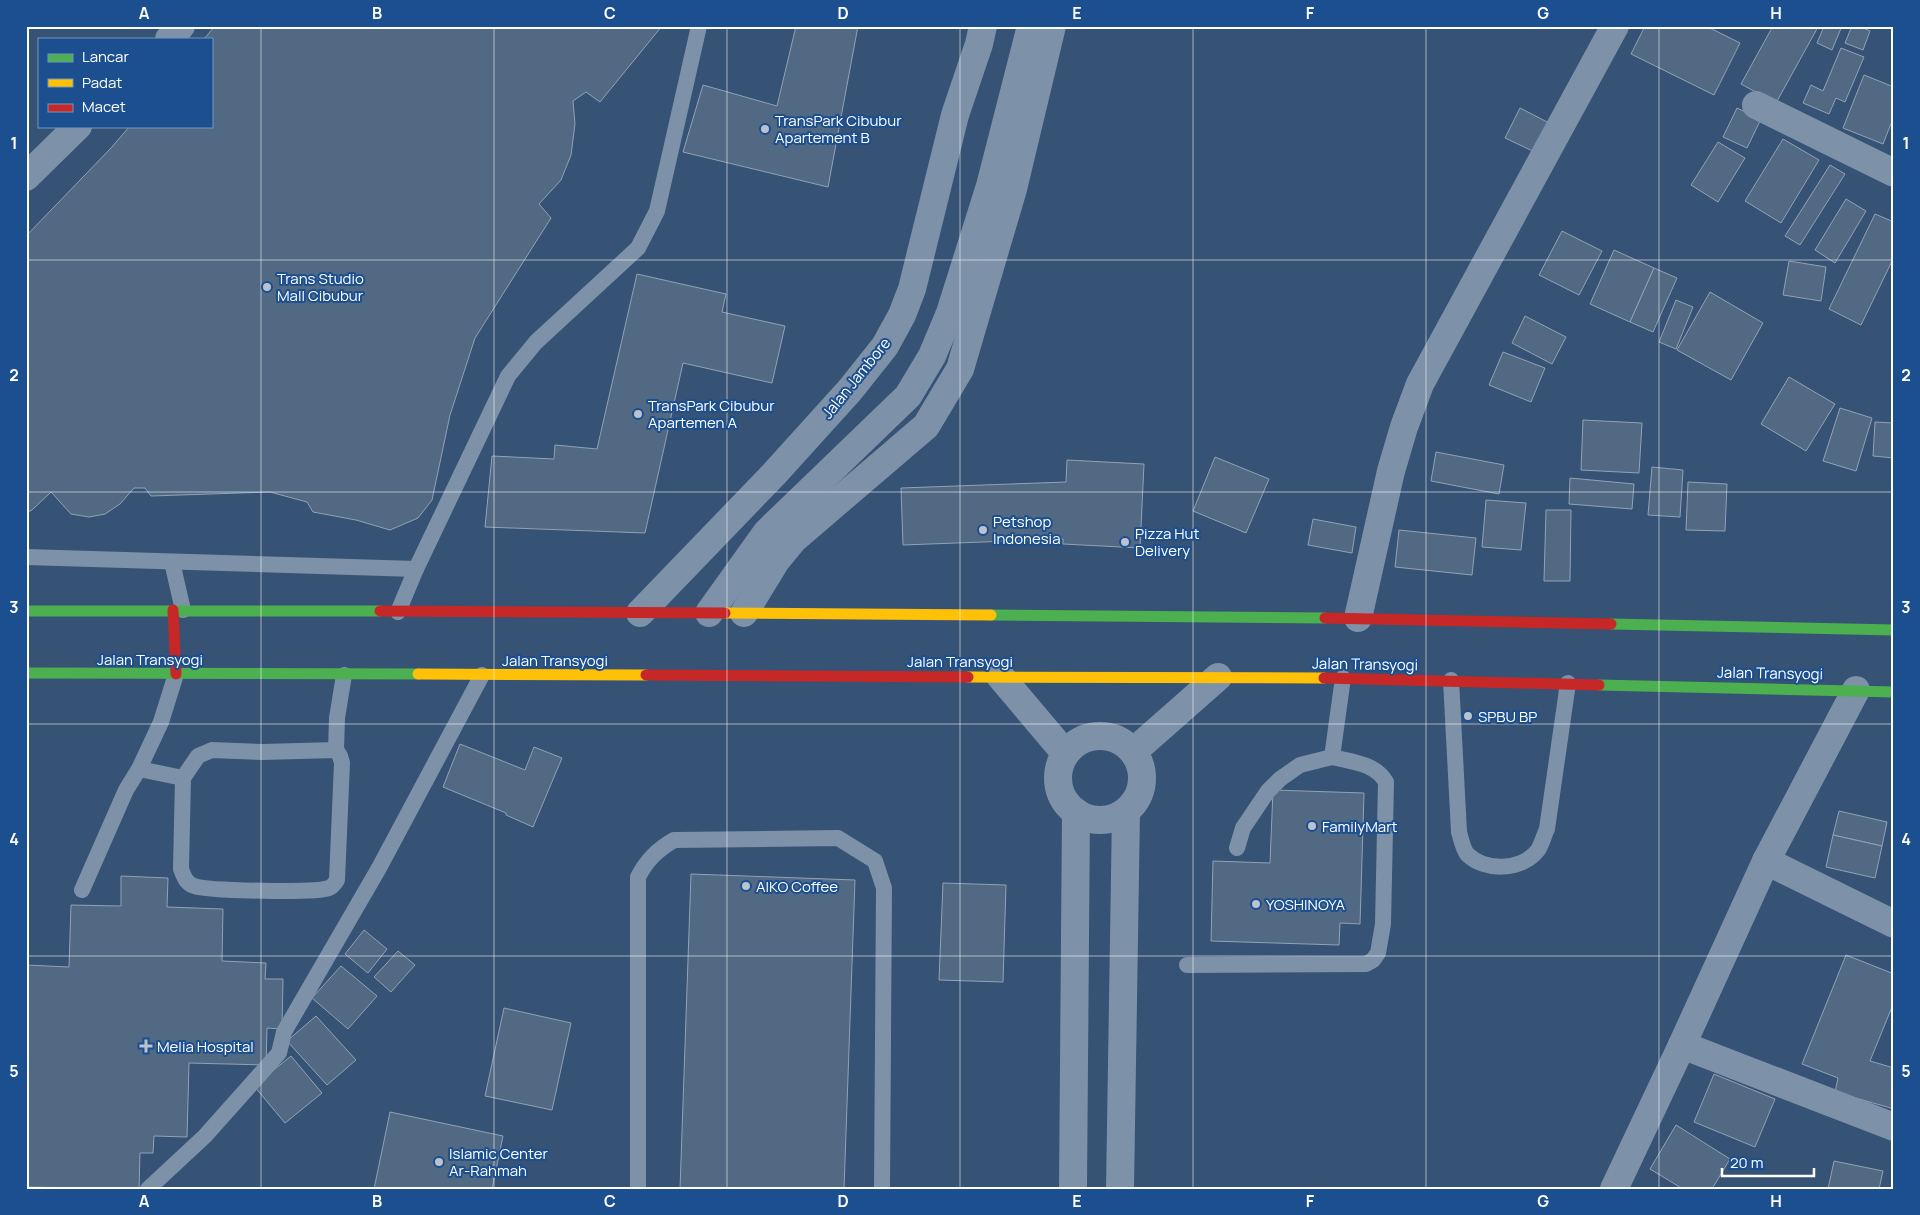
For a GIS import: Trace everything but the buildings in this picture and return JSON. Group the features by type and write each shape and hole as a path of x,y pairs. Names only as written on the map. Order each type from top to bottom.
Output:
{"highway":[{"path":"176,674 178,610"},
{"path":"26,611 744,613 1358,618 1892,626"},
{"name":"Jalan Transyogi","path":"26,673 1343,678 1894,692"}],"street":[{"path":"169,38 181,26"},
{"name":"Jalan Jambore","path":"640,613 774,474 850,390 885,346 897,326 912,289 955,115 984,26"},
{"path":"709,613 767,532 908,396 932,356 950,314 990,186 1031,26"},
{"path":"744,613 776,561 794,539 926,426 960,370 1013,189 1052,26"},
{"path":"1358,618 1391,471 1404,427 1420,384 1615,26"},
{"path":"1756,105 1894,173"},
{"path":"26,177 76,128"},
{"path":"932,356 960,370"},
{"path":"908,396 926,426"},
{"path":"1000,676 1065,753"},
{"path":"1134,751 1218,677"},
{"path":"1614,1189 1766,860 1856,690"},
{"path":"1112,736 1134,751 1143,772 1140,794 1126,812 1110,819 1092,819 1076,812 1062,795 1060,788 1058,774 1065,753 1086,737 1112,736"},
{"path":"1073,1189 1076,812"},
{"path":"1120,1189 1126,812"},
{"path":"1766,860 1894,924"},
{"path":"1682,1045 1894,1127"}],"lane":[{"path":"398,612 508,376 536,342 638,248 657,211 699,26"},
{"path":"26,557 416,570"},
{"path":"172,562 178,610"},
{"path":"82,890 126,790 139,769 161,722 176,674"},
{"path":"336,750 262,752 212,750 198,756 183,778 181,869 185,880 193,886 203,888 261,890 315,890 330,888 338,880 342,763 336,750 337,718 344,674"},
{"path":"148,1189 205,1136 279,1053 284,1032 379,868 482,675"},
{"path":"1332,757 1343,678"},
{"path":"1451,680 1459,832 1466,852 1479,863 1499,867 1519,865 1538,851 1547,828 1568,683"},
{"path":"1187,965 1366,964 1373,960 1378,953 1383,924 1386,782 1381,774 1373,768 1332,757 1300,765 1280,778 1268,791 1243,828 1237,848"},
{"path":"139,769 183,778"},
{"path":"638,1189 638,877 645,863 658,850 674,840 838,838 875,861 884,888 882,1189"}],"traffic: fast":[{"path":"26,611 380,611"},
{"path":"991,615 1325,618"},
{"path":"1611,624 1894,630"},
{"path":"26,673 418,674"},
{"path":"1599,685 1894,692"}],"traffic: slow":[{"path":"725,613 991,615"},
{"path":"418,674 646,675"},
{"path":"968,677 1324,678"}],"traffic: jam":[{"path":"173,610 176,674"},
{"path":"380,611 725,613"},
{"path":"1325,618 1611,624"},
{"path":"646,675 968,677"},
{"path":"1324,678 1599,685"}],"place":[{"name":"TransPark Cibubur Apartement B","path":"765,129"},
{"name":"Trans Studio Mall Cibubur","path":"267,287"},
{"name":"TransPark Cibubur Apartemen A","path":"638,414"},
{"name":"Petshop Indonesia","path":"983,530"},
{"name":"Pizza Hut Delivery","path":"1125,542"},
{"name":"SPBU BP","path":"1468,716"},
{"name":"FamilyMart","path":"1312,826"},
{"name":"AIKO Coffee","path":"746,886"},
{"name":"YOSHINOYA","path":"1256,904"},
{"name":"Melia Hospital","path":"146,1046"},
{"name":"Islamic Center Ar-Rahmah","path":"439,1162"}]}
